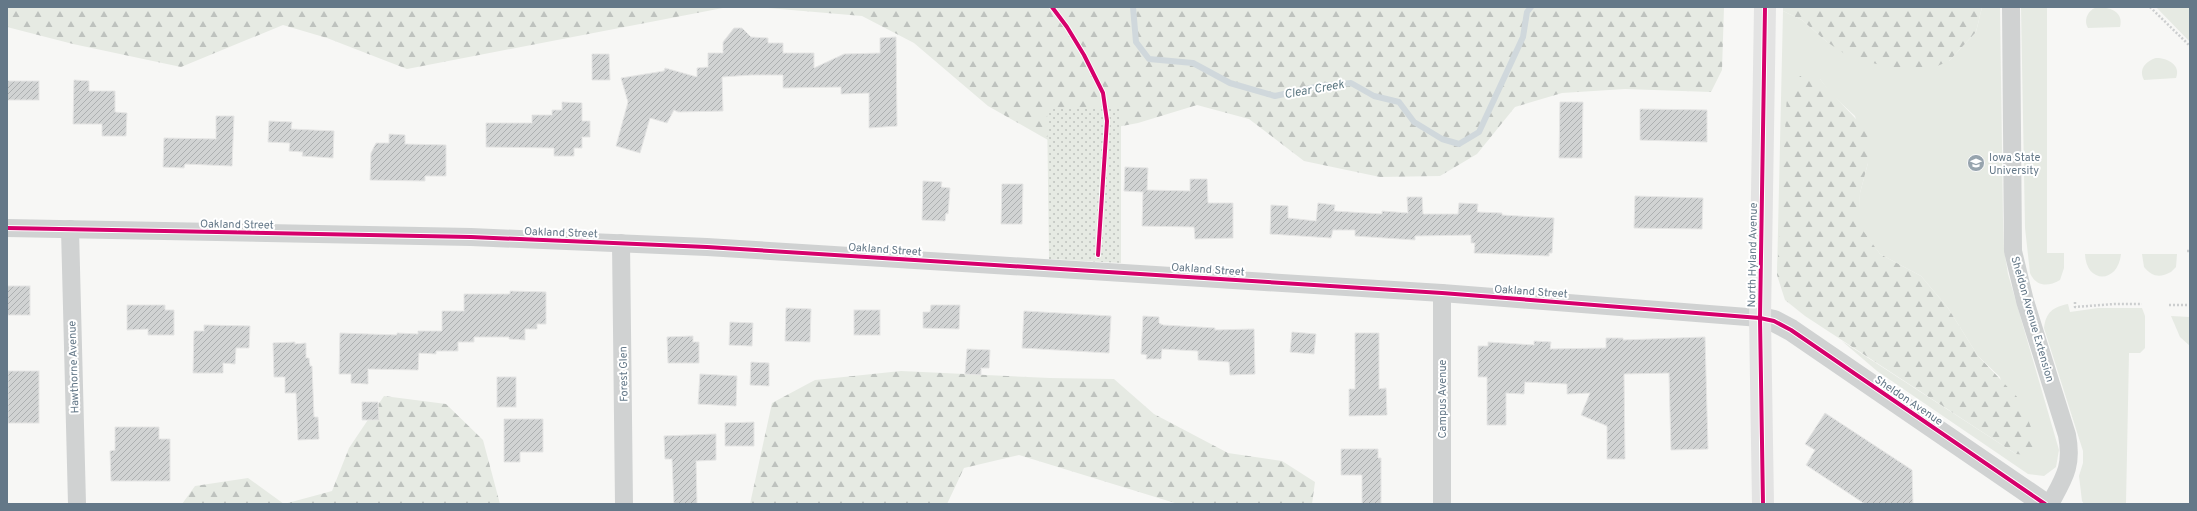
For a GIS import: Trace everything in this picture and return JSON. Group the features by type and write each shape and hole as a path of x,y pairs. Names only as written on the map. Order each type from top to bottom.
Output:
{"main road":[{"name":"North Hyland Avenue","path":"1763,504 1760,318 1765,7"}],"street":[{"name":"Sheldon Avenue Extension","path":"2011,7 2013,251 2025,301 2068,436 2070,453 2069,465 2064,480 2050,504"},
{"name":"Oakland Street","path":"7,228 471,237 707,247 1442,293 1760,318"},
{"name":"Hawthorne Avenue","path":"70,230 77,504"},
{"name":"Forest Glen","path":"621,243 624,504"},
{"name":"Campus Avenue","path":"1442,293 1442,504"},
{"name":"Sheldon Avenue","path":"1760,318 1774,322 1791,330 2045,504"}],"path":[{"path":"2150,7 2190,46"},
{"path":"2075,302 2075,307 2114,304 2142,304"},
{"path":"2169,305 2190,305"}],"green space":[{"path":"7,7 728,7 407,69 327,38 283,25 181,67 73,44 7,27"},
{"path":"757,7 1724,7 1722,70 1711,92 1625,89 1562,93 1515,107 1477,154 1440,176 1380,177 1304,161 1249,119 1197,105 1138,123 1048,140 988,106 914,43 862,16"},
{"path":"1783,7 1982,7 1976,32 1949,61 1935,67 1908,69 1880,65 1848,56 1827,42 1802,20 1783,11"},
{"path":"1982,7 2000,7 2003,221 2004,249 2008,274 2059,450 2056,467 2044,476 2028,474 1877,371 1842,341 2016,454 2000,377 1978,356 1948,308 1921,276 1880,254 1858,225 1860,193 1868,163 1855,116 1831,94 1820,79 1777,275 1783,11 1802,20 1827,42 1949,61 1976,32"},
{"path":"2021,7 2047,7 2047,253 2064,253 2064,268 2060,280 2047,285 2036,281 2030,273 2025,228"},
{"path":"2097,7 2111,9 2118,14 2121,22 2120,27 2088,28 2086,22 2087,16 2091,10"},
{"path":"2156,7 2190,7 2190,42"},
{"path":"2156,58 2165,59 2175,66 2177,69 2176,78 2144,80 2142,72 2144,66 2149,61"},
{"path":"1800,76 1820,79 1870,135 1868,163 1860,193 1859,225 1880,254 1921,276 1948,308 1978,356 2021,401 2032,430 2034,446 2028,455 2016,454 1805,316 1785,300 1777,275 1787,94"},
{"path":"1047,108 1121,108 1121,263 1049,259"},
{"path":"2085,254 2121,254 2119,264 2114,271 2109,275 2102,276 2096,275 2091,271 2087,264"},
{"path":"2142,254 2177,254 2176,267 2167,274 2160,276 2153,275 2144,267"},
{"path":"2068,304 2070,312 2098,308 2142,308 2145,316 2145,348 2140,353 2129,353 2126,504 2084,504 2082,501 2079,476 2083,463 2083,451 2044,328 2046,318 2051,311"},
{"path":"2171,316 2190,317 2190,346 2180,337"},
{"path":"901,371 1050,378 1114,379 1154,414 1228,453 1282,461 1315,482 1312,504 1178,504 1019,455 964,468 947,504 750,504 772,403 815,380"},
{"path":"384,396 446,404 483,440 500,504 284,504 332,491 349,448"},
{"path":"248,478 284,504 182,504 195,486"}],"building":[{"path":"734,28 742,28 751,37 768,38 768,43 783,43 783,53 814,53 814,68 844,54 880,53 880,38 896,37 897,126 869,128 869,93 841,94 841,87 783,88 783,75 722,77 723,111 678,112 674,110 667,123 650,118 640,153 616,146 628,102 621,78 664,71 665,68 697,77 697,68 708,67 708,53 723,53 723,42"},
{"path":"592,54 609,54 610,80 592,80"},
{"path":"74,80 89,81 89,91 115,91 115,112 127,113 126,136 102,136 102,124 73,124"},
{"path":"7,81 39,81 39,100 7,100"},
{"path":"562,102 582,103 582,121 590,121 590,137 582,137 582,148 574,148 574,156 554,156 554,148 486,147 486,123 532,123 532,115 552,115 552,110 562,110"},
{"path":"1560,102 1583,102 1582,158 1559,158"},
{"path":"1640,109 1707,110 1707,142 1640,140"},
{"path":"216,116 234,116 232,166 185,164 184,168 163,167 164,138 216,139"},
{"path":"269,121 292,122 291,129 334,131 333,158 302,156 303,152 289,151 290,143 268,142"},
{"path":"389,134 405,135 405,144 446,145 446,176 425,176 425,181 370,180 371,153 376,143 389,143"},
{"path":"1125,167 1148,168 1147,190 1190,191 1190,179 1207,179 1208,203 1233,203 1233,238 1195,239 1194,227 1142,226 1143,192 1124,191"},
{"path":"923,181 942,182 941,187 950,188 948,214 946,213 945,221 922,220"},
{"path":"1002,184 1023,184 1022,224 1001,224"},
{"path":"1635,196 1703,198 1702,229 1634,228"},
{"path":"1407,197 1422,197 1423,214 1458,214 1459,203 1478,204 1477,212 1554,218 1552,253 1549,253 1549,256 1474,253 1475,243 1471,243 1471,235 1415,236 1415,240 1355,236 1355,230 1333,230 1331,238 1270,234 1271,205 1288,206 1288,218 1316,221 1318,203 1335,205 1334,211 1382,214 1382,211 1408,213"},
{"path":"7,286 30,286 30,315 7,315"},
{"path":"510,291 546,292 546,324 537,324 537,329 525,329 525,340 509,339 509,337 474,337 474,342 458,342 458,351 436,351 436,354 419,353 418,370 368,369 368,384 351,383 351,374 339,374 340,333 397,335 397,333 418,334 418,331 442,331 442,311 464,311 464,294 510,294"},
{"path":"127,305 165,305 165,310 174,310 174,335 148,335 148,329 127,330"},
{"path":"931,305 960,305 959,329 923,328 923,312 930,312"},
{"path":"786,308 811,309 810,342 785,341"},
{"path":"854,310 880,310 880,335 854,335"},
{"path":"1024,311 1111,316 1109,353 1022,348"},
{"path":"1143,316 1159,317 1159,323 1163,325 1215,328 1215,330 1254,329 1255,374 1230,375 1229,362 1198,360 1198,351 1162,349 1161,359 1146,359 1147,355 1141,354"},
{"path":"730,322 753,323 752,346 729,345"},
{"path":"204,325 250,326 249,348 236,348 235,364 223,363 223,373 193,373 194,331 204,331"},
{"path":"1292,332 1316,334 1314,354 1290,352"},
{"path":"1355,333 1379,333 1379,389 1386,388 1387,415 1349,416 1349,389 1355,389"},
{"path":"693,336 693,342 699,342 699,363 668,363 667,337"},
{"path":"1705,337 1708,449 1671,450 1669,373 1624,374 1625,459 1607,459 1607,426 1581,415 1590,393 1567,394 1567,384 1525,382 1524,394 1506,393 1506,425 1487,425 1487,377 1478,377 1478,346 1488,346 1488,342 1534,345 1534,341 1551,342 1550,349 1606,348 1606,338 1623,338 1623,340"},
{"path":"295,342 295,344 306,343 306,358 309,358 310,366 312,366 314,417 318,417 319,439 298,440 296,393 285,393 285,377 274,377 273,343"},
{"path":"967,349 990,350 989,368 981,368 981,375 965,374"},
{"path":"751,362 769,363 769,386 750,385"},
{"path":"8,371 39,371 39,423 8,423"},
{"path":"700,374 737,376 736,406 698,404"},
{"path":"497,377 516,377 516,407 497,407"},
{"path":"362,402 378,402 379,420 362,420"},
{"path":"1825,413 1912,470 1913,504 1865,504 1806,465 1815,450 1805,444"},
{"path":"504,419 543,419 543,452 520,452 520,462 504,462"},
{"path":"754,422 754,446 725,446 725,423"},
{"path":"115,427 159,427 159,439 170,439 170,481 111,481 110,451 115,450"},
{"path":"716,434 716,460 696,461 697,504 674,504 672,459 665,459 664,436"},
{"path":"1341,449 1378,449 1378,458 1381,458 1381,504 1362,504 1362,475 1341,475"}],"waterway":[{"name":"Clear Creek","path":"1133,7 1136,42 1149,59 1193,63 1230,83 1275,96 1320,86 1351,83 1374,96 1399,102 1414,122 1442,139 1459,144 1479,132 1523,37 1527,12 1531,7"}],"cycle path":[{"path":"1052,7 1067,27 1084,55 1103,93 1107,121 1098,255"},
{"path":"1763,504 1760,318 1765,7"},
{"path":"7,228 471,237 707,247 1442,293 1760,318 1774,321 1791,330 2045,504"}],"place":[{"name":"Iowa State University","path":"1976,163"}]}
